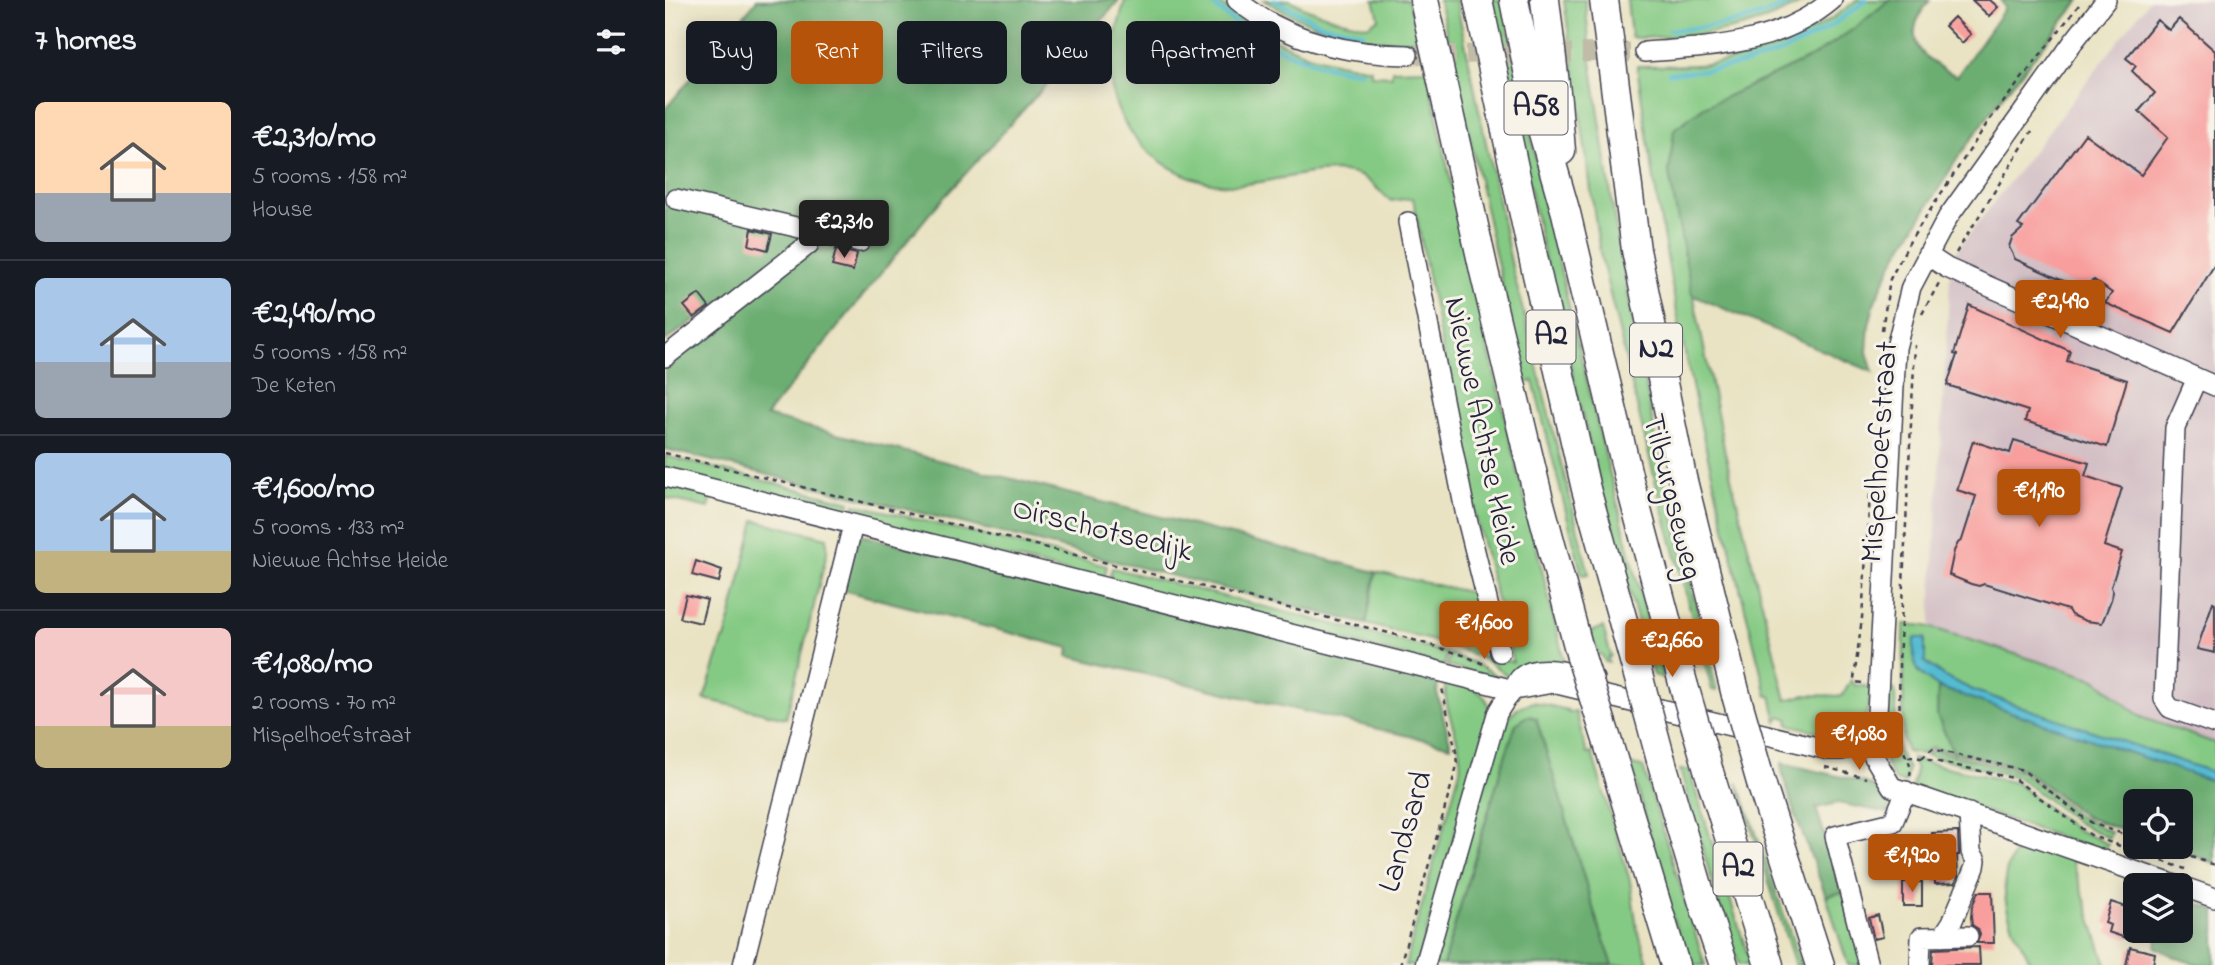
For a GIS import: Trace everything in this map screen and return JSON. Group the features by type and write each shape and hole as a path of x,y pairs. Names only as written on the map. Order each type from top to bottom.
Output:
{"highway":[{"path":"1424,0 1539,500 1581,657 1675,965"},
{"name":"A2","path":"1478,0 1586,489 1661,760 1724,965"},
{"name":"Tilburgseweg","path":"1514,0 1535,105 1566,213 1630,484 1709,772 1769,965"},
{"name":"A2","path":"1545,0 1566,213"},
{"name":"Tilburgseweg","path":"1604,0 1636,250 1682,477 1736,695 1762,786 1820,965"}],"street":[{"path":"1237,0 1266,21 1325,46 1363,53 1408,55"},
{"path":"1645,52 1718,47 1755,40 1785,29 1832,0"},
{"name":"Mispelhoefstraat","path":"1861,735 1874,724 1877,714 1896,348 1912,287 1948,217 2106,0"},
{"path":"676,200 860,242"},
{"name":"Nieuwe Achtse Heide","path":"1408,222 1495,660"},
{"path":"665,357 809,244 812,231"},
{"path":"1927,255 1947,268 2206,382 2175,428 2164,699 2170,708 2215,724"},
{"name":"Oirschotsedijk","path":"665,477 1514,690"},
{"path":"743,965 853,525"},
{"path":"1514,690 1520,678 1529,671 1563,671 1794,731 1831,738 1861,735 1899,789 2158,873"},
{"name":"Landsard","path":"1425,965 1497,714 1503,700 1514,690"},
{"path":"1868,965 1835,836 1893,822 1899,789"},
{"path":"1942,937 1952,922 1975,867 1976,860 1971,852 1969,813"},
{"path":"2193,886 2215,898"},
{"path":"1920,965 1921,937 1968,936"}],"path":[{"name":"Mispelhoefstraat","path":"1881,337 1890,279 1910,241 1988,122 2084,0"},
{"name":"Mispelhoefstraat","path":"1921,317 1947,268 2034,127"},
{"name":"Mispelhoefstraat","path":"1916,339 1899,686 1900,740 1907,757 1922,758"},
{"name":"Oirschotsedijk","path":"665,453 1397,635 1463,655 1495,660"},
{"name":"Mispelhoefstraat","path":"1871,485 1862,618 1854,679 1857,683 1878,684"},
{"name":"Landsard","path":"1400,965 1457,766 1442,696 1444,673"},
{"path":"1922,758 1931,749 2023,770 2094,824 2123,834"},
{"path":"1922,758 2013,778 2092,836 2167,873"},
{"path":"2193,858 2215,865"}],"shaded area":[{"path":"2150,0 2215,0 2215,749 1929,652 1951,258"}],"green space":[{"path":"757,0 1119,0 1101,21 1021,21 1021,84 1047,84 929,214 766,416 1376,572 1366,624 665,449 665,363 824,241 796,232 801,238 798,246 665,341 665,109 686,84 777,84 777,21 739,21"},
{"path":"1125,0 1216,0 1243,21 1126,21 1126,84 1280,84 1280,42 1308,55 1371,69 1371,75 1392,76 1392,70 1427,69 1470,273 1565,665 1509,678 1479,657 1461,650 1366,624 1376,572 1478,594 1487,637 1479,655 1513,662 1474,511 1413,198 1391,201 1366,179 1333,171 1236,185 1192,178 1171,168 1152,155 1136,139 1123,120 1112,84 1115,38"},
{"path":"1264,0 1290,0 1333,18 1367,26 1379,18 1374,0 1408,0 1420,40 1379,40 1339,33 1300,19"},
{"path":"1439,0 1456,0 1512,267 1589,574 1582,575 1533,381 1525,383"},
{"path":"1491,0 1503,0 1577,340 1663,678 1653,675 1600,488 1545,260"},
{"path":"1564,0 1585,0 1591,61 1619,248 1663,475 1717,691 1712,690 1654,476 1600,253"},
{"path":"1627,0 1807,0 1767,19 1725,31 1637,38 1631,37"},
{"path":"1857,0 1889,0 1858,26 1812,57 1704,107 1675,129 1669,173 1725,453 1786,700 1805,695 1842,696 1851,680 1855,685 1871,687 1868,709 1862,720 1854,728 1833,733 1788,724 1789,719 1780,716 1777,722 1771,696 1767,696 1694,397 1659,210 1637,66 1699,65 1749,56 1805,34"},
{"path":"1889,0 1930,0 1916,25 1918,46 1932,62 1957,76 2005,8 2001,0 2080,0 1959,156 1893,262 1875,301 1869,325 1867,352 1873,372 1692,295 1669,173 1674,129 1704,107 1812,57 1858,26"},
{"path":"665,456 850,502 842,515 665,471"},
{"path":"665,484 712,496 709,508 665,498"},
{"path":"855,504 1107,566 1105,574 1099,580 856,519"},
{"path":"755,520 827,538 827,553 786,718 704,699 725,639"},
{"path":"861,535 1438,677 1437,693 1451,746 1068,656 1069,648 842,590 856,539"},
{"path":"1112,568 1447,653 1444,666 1113,583 1110,575"},
{"path":"1904,624 1926,626 2095,679 2141,717 2215,743 2215,773 1975,691 1945,677 1925,662 1925,639 1916,638 1917,671 1938,687 1937,715 1953,752 1932,747 1922,754 1907,752 1903,739"},
{"path":"1603,627 1611,656 1608,658 1609,663 1598,654 1590,632"},
{"path":"1450,654 1474,663 1506,681 1447,666"},
{"path":"1446,680 1481,693 1489,705 1490,713 1417,965 1405,965 1460,770 1459,747 1445,691"},
{"path":"1886,687 1895,690 1896,743 1908,768 1905,783 1894,780 1875,740 1883,726"},
{"path":"1938,687 2215,782 2215,863 2193,855 2193,789 2123,789 2123,831 2086,817 2023,769 1953,752 1937,715"},
{"path":"1533,702 1568,710 1568,713 1576,712 1587,754 1592,753 1630,881 1637,928 1649,965 1613,965 1597,921 1536,718 1529,716 1516,724 1443,965 1431,965 1503,722 1518,708"},
{"path":"1527,716 1536,718 1597,921 1613,965 1443,965 1505,756 1516,724"},
{"path":"1932,750 2022,772 2081,818 2111,832 2109,838 2078,823 2018,777 1926,755"},
{"path":"1912,759 2016,783 2075,829 2108,844 2103,852 1912,786 1916,771"},
{"path":"1782,763 1863,782 1890,795 1889,813 1838,803 1816,808 1843,892 1826,896 1792,806"},
{"path":"1631,765 1643,767 1705,965 1689,965 1670,910"},
{"path":"1680,770 1689,770 1751,965 1739,965"},
{"path":"1737,782 1747,806 1801,965 1795,965"},
{"path":"2019,843 2072,860 2106,965 2033,965 2015,932 2005,898 2006,873"},
{"path":"1843,892 1863,965 1848,965 1826,896"},
{"path":"2193,902 2215,910 2215,965 2184,960 2156,947 2157,943 2193,943"}],"water":[{"path":"1916,638 1925,638 1925,662 1945,677 1975,691 2215,773 2215,782 1938,687 1917,668 1914,650"}],"building":[{"path":"1972,0 1990,0 1998,7 1989,16"},
{"path":"1954,17 1971,34 1962,43 1945,26"},
{"path":"2179,19 2215,51 2215,264 2173,333 2105,303 2112,293 2094,280 2082,287 2061,280 2015,259 2009,247 2012,238 2023,228 2018,225 2085,134 2141,175 2168,137 2139,111 2155,93 2132,71 2136,66 2126,58 2157,20 2169,30"},
{"path":"752,229 772,234 768,250 749,245"},
{"path":"836,249 857,254 853,271 832,266"},
{"path":"699,294 709,307 694,318 684,306"},
{"path":"1969,305 2070,351 2067,361 2127,380 2107,447 2025,421 2028,411 1947,385"},
{"path":"2014,440 2089,463 2085,476 2122,488 2104,546 2122,552 2111,587 2111,600 2102,623 2086,621 2071,615 2068,610 1984,584 1971,584 1949,575 1954,551 1962,540 1976,496 1957,490 1973,441 2010,453"},
{"path":"696,561 722,570 719,582 692,575"},
{"path":"686,595 707,600 701,623 680,618"},
{"path":"2213,602 2215,603 2215,653 2197,649"},
{"path":"1958,832 1958,876 1955,883 1935,884 1932,833"},
{"path":"1903,882 1922,882 1922,906 1903,906"},
{"path":"1978,892 1992,892 1994,943 1977,943 1980,935 1978,929 1972,925 1971,917"},
{"path":"2111,902 2123,906 2123,937 2108,932 2110,925 2105,923"},
{"path":"1878,915 1883,937 1874,939 1869,918"},
{"path":"1979,947 1980,965 1932,965 1933,949"},
{"path":"2130,947 2155,953 2153,965 2126,965"}],"waterway":[{"path":"1208,0 1241,27 1279,48 1320,64 1361,72"},
{"path":"1274,0 1321,24 1363,33"},
{"path":"1669,30 1734,22 1766,14 1796,0"},
{"path":"1669,73 1724,68 1774,55 1820,32 1866,0"}],"tunnel":[{"path":"1408,55 1645,52"}]}
